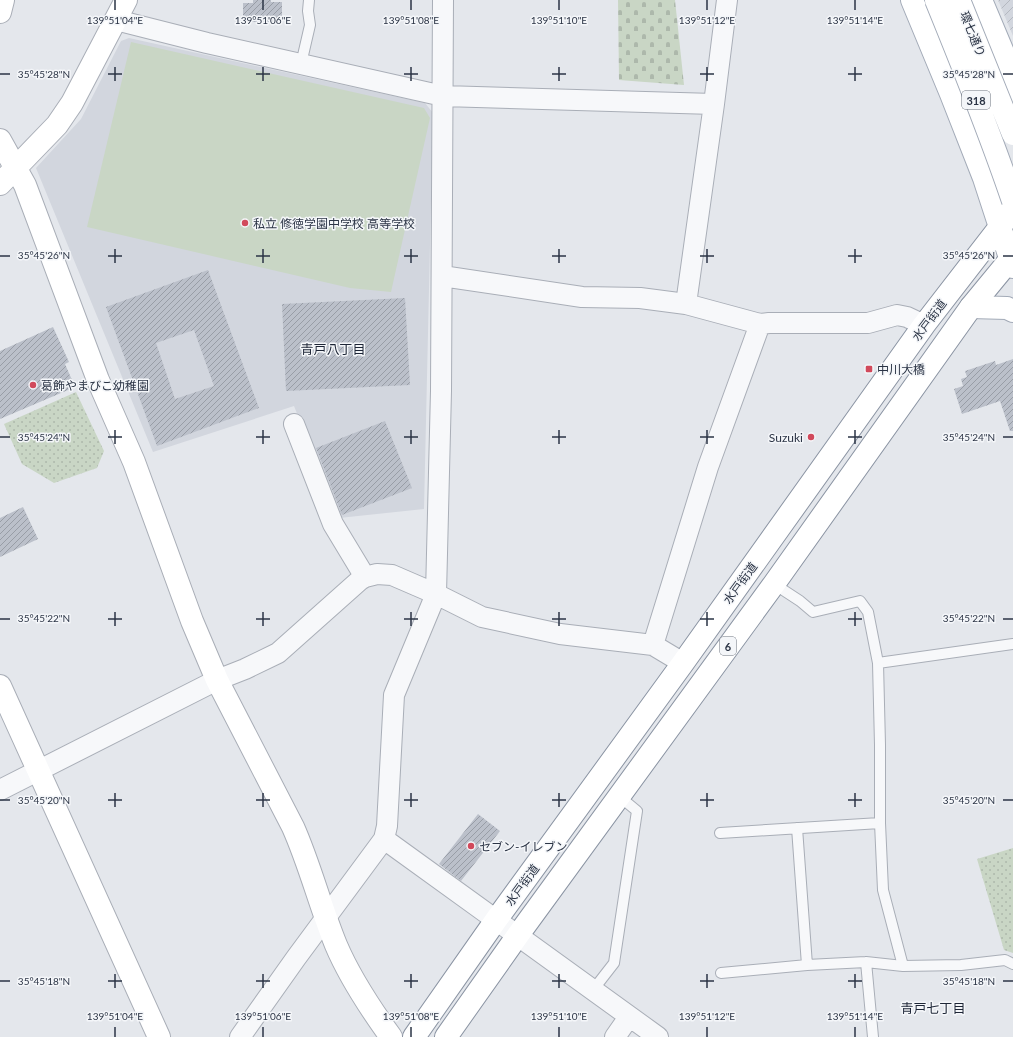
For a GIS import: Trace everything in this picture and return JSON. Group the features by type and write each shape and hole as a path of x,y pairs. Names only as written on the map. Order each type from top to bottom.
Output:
{"main road":[{"path":"0,12 3,0"},
{"path":"0,184 56,125 72,103 126,0"},
{"path":"912,0 952,94 984,178 1012,261"},
{"name":"環七通り","path":"936,0 964,69 1013,201"},
{"name":"環七通り","path":"959,0 1013,134"},
{"path":"952,94 966,113 973,118 1007,107 1011,100 1013,78 980,0"},
{"path":"0,140 25,185 98,380 134,462 192,621 217,680 293,827 337,947 356,985 390,1037"},
{"name":"水戸街道","path":"414,1037 496,920 683,663 924,325 1013,210"},
{"name":"6","path":"446,1037 518,935 774,584 971,307 1012,261"},
{"path":"971,307 1007,308 1013,311"},
{"path":"0,686 159,1037"}],"street":[{"path":"240,1037 384,839 394,695 436,594 442,276 444,0"},
{"path":"686,304 727,0"},
{"path":"116,20 444,96 714,104"},
{"path":"442,276 582,297 640,298 686,304 760,324 770,322 868,322 897,315 906,317 924,325"},
{"path":"653,645 708,467 760,324"},
{"path":"294,424 333,524 365,576"},
{"path":"0,790 217,680 245,669 278,653 365,576 377,574 392,575 436,594 482,617 560,634 653,645 683,663"},
{"path":"384,839 658,1037"},
{"path":"615,1037 629,1017"}],"lane":[{"path":"301,64 310,25 308,11 309,0"},
{"path":"774,584 800,601 813,612 860,601 868,612 878,663 880,823 883,890 903,966"},
{"path":"878,663 1013,644"},
{"path":"593,990 614,963 637,811 619,796"},
{"path":"720,833 880,823"},
{"path":"797,828 807,965"},
{"path":"721,973 807,965 866,962 903,966 960,965 1005,960 1013,964"},
{"path":"866,962 873,1037"}],"shaded area":[{"path":"998,0 1013,0 1013,36"},
{"name":"私立 修徳学園中学校 高等学校","path":"129,38 425,103 433,113 424,509 339,518 294,406 153,452 36,168 81,119 121,41"}],"green space":[{"path":"618,0 675,0 684,85 619,80"},
{"path":"131,42 424,108 430,118 391,292 350,288 87,227"},
{"path":"76,392 104,451 97,468 54,483 22,464 4,424"},
{"path":"1013,848 1013,953 1004,950 977,859"}],"building":[{"path":"253,0 271,0 271,2 282,2 282,22 243,22 243,3 253,3"},
{"path":"208,270 259,408 157,446 106,307","holes":["194,330 214,386 175,399 156,343"]},
{"path":"405,298 410,385 286,391 282,304"},
{"path":"53,327 69,362 65,364 75,387 0,419 0,351"},
{"path":"1013,359 1013,431 1010,431 1000,401 962,414 954,389 963,386 961,379 967,377 965,371 995,361 996,365"},
{"path":"385,421 412,488 342,515 316,448"},
{"path":"23,507 38,539 0,557 0,518"},
{"path":"478,814 500,831 461,881 439,864"}],"place":[{"name":"私立 修徳学園中学校 高等学校","path":"245,223"},
{"name":"中川大橋","path":"869,369"},
{"name":"葛飾やまびこ幼稚園","path":"33,385"},
{"name":"Suzuki","path":"811,437"},
{"name":"セブン-イレブン","path":"471,846"}],"district":[{"name":"青戸八丁目","path":"333,349"},
{"name":"青戸七丁目","path":"933,1008"}]}
